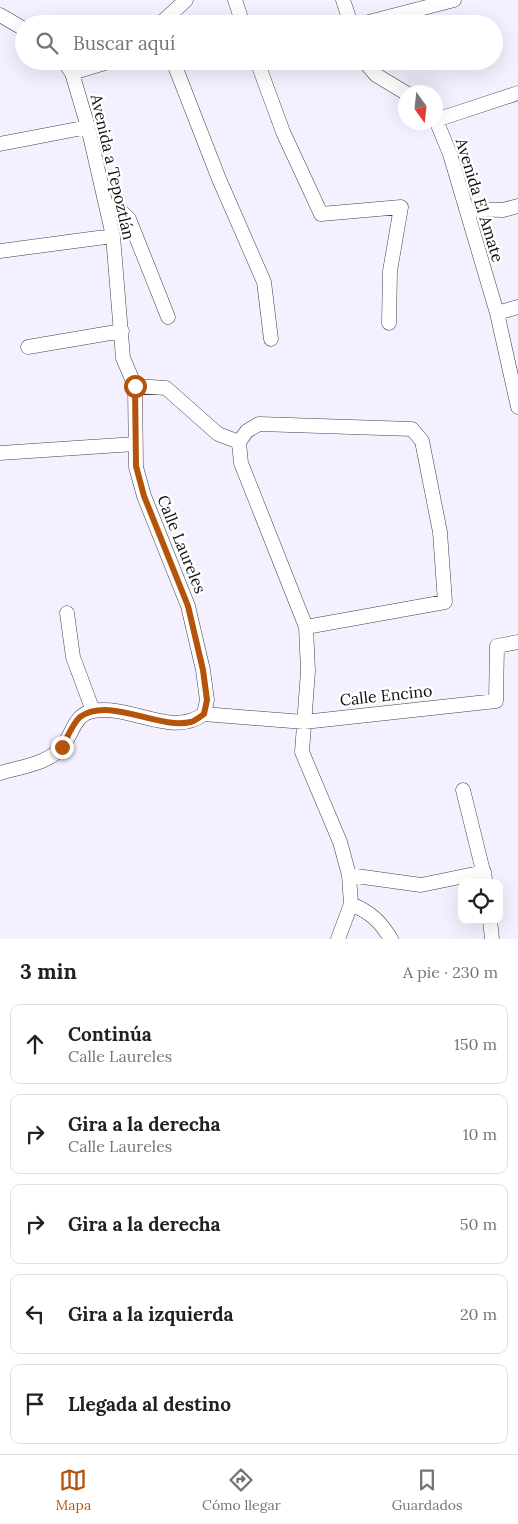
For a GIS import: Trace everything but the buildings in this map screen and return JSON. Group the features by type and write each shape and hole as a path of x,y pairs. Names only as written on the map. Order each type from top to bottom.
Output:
{"street":[{"path":"170,15 186,0"},
{"path":"235,0 241,15"},
{"path":"343,0 348,15"},
{"path":"396,15 454,0"},
{"path":"0,15 15,24"},
{"name":"Avenida a Tepoztlán","path":"70,70 88,128 108,207 113,236 123,358 135,386"},
{"path":"72,73 82,70"},
{"path":"177,70 219,179 264,282 270,339"},
{"path":"260,70 283,132 321,214 401,208 390,271 389,323"},
{"path":"372,70 376,75 398,88"},
{"path":"443,118 518,93"},
{"path":"0,144 88,128"},
{"name":"Avenida El Amate","path":"440,130 450,154 497,313 518,407"},
{"path":"466,209 503,210 518,206"},
{"path":"108,207 119,209 129,219 168,316"},
{"path":"0,251 113,236"},
{"path":"497,313 518,307"},
{"path":"28,347 122,332"},
{"path":"135,386 166,388 218,434 239,442"},
{"name":"Calle Laureles","path":"135,386 136,466 144,496 188,606 203,670 207,700 204,714"},
{"path":"306,627 445,602 440,532 422,441 412,429 259,424 247,431 239,442 241,463 306,627 308,671 302,752 340,842 349,875 351,904 338,939"},
{"path":"0,453 135,444"},
{"path":"67,613 73,657 93,711"},
{"name":"Calle Encino","path":"204,714 304,722 496,701 497,646 518,642"},
{"path":"0,773 44,760 62,747 79,718 93,711 125,712 175,724 193,722 204,714"},
{"path":"349,875 420,885 485,878 463,790"},
{"path":"351,904 368,911 381,922 391,939"},
{"path":"490,924 492,939"}],"route":[{"path":"62,747 79,718 93,711 125,712 175,724 193,722 204,714 207,700 203,670 188,606 144,496 136,466 135,386"}]}
